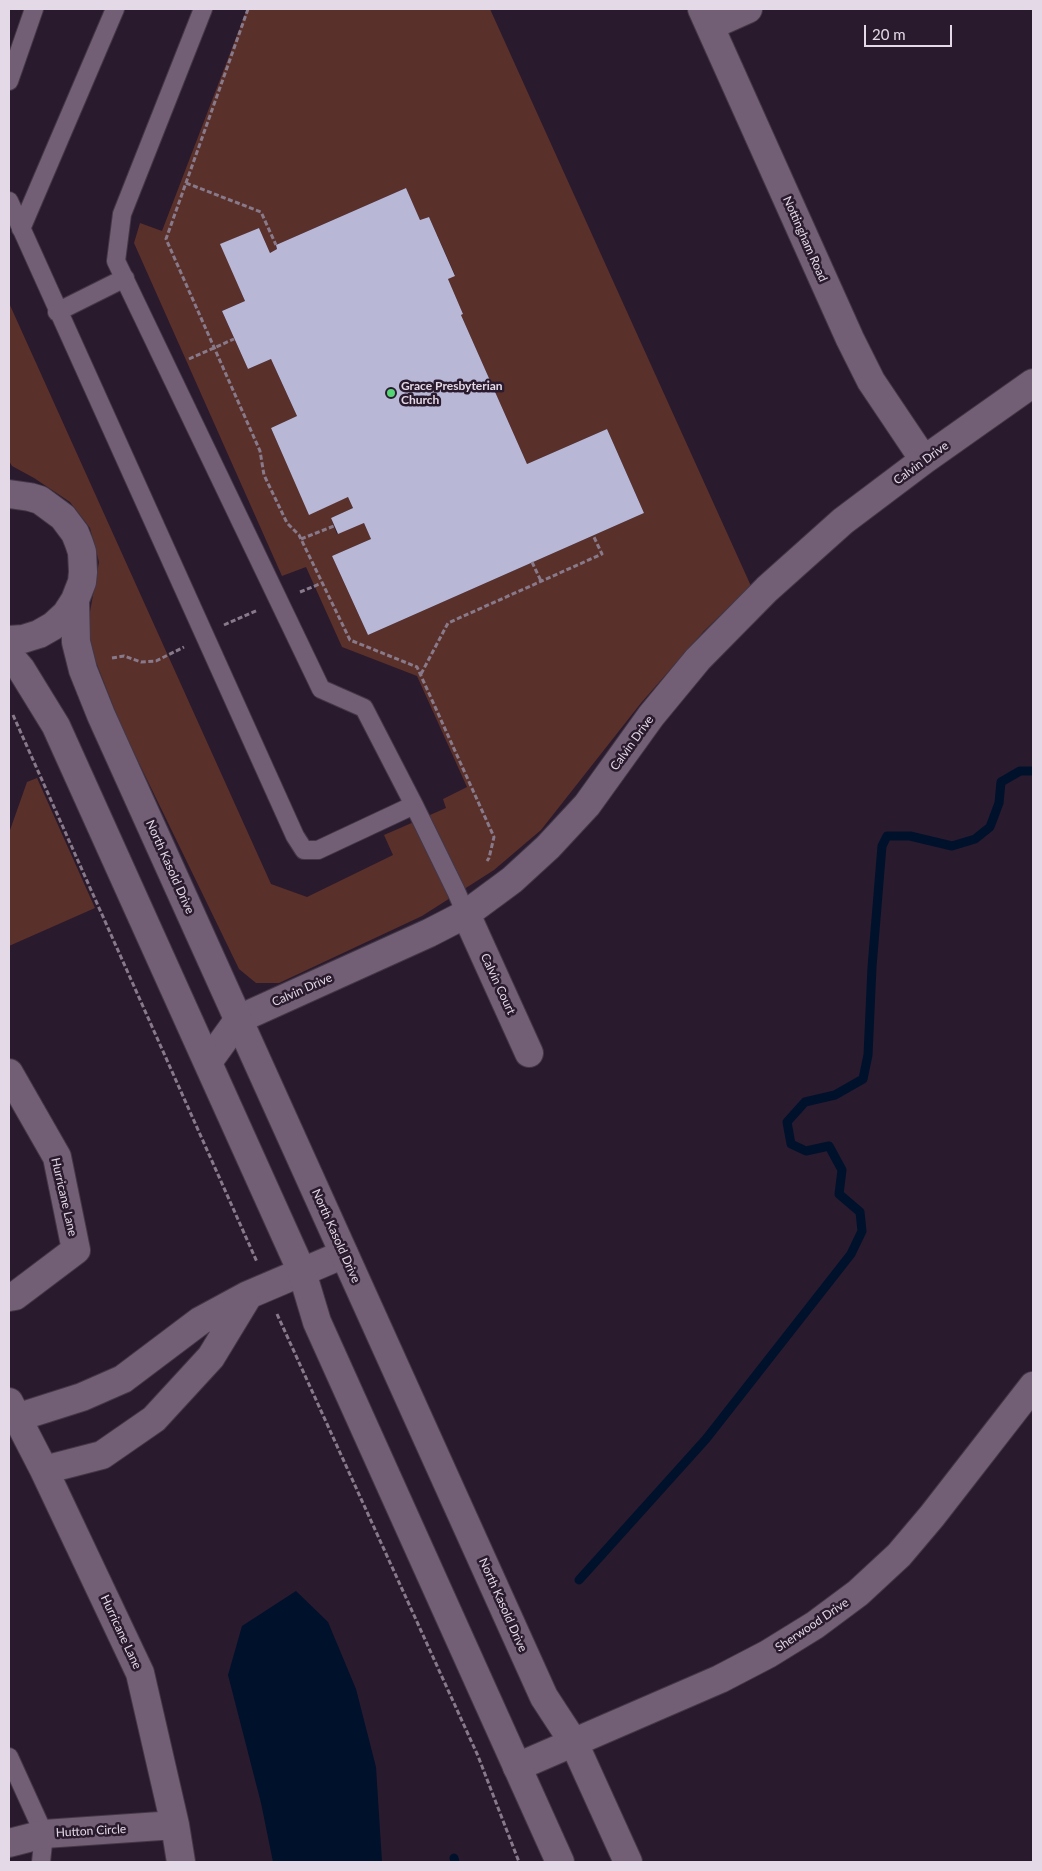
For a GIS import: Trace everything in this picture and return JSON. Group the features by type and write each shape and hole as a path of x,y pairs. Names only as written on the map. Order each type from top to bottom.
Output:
{"street":[{"path":"706,17 748,9"},
{"name":"Nottingham Road","path":"706,17 850,339 871,381 924,460"},
{"name":"Calvin Drive","path":"238,1019 429,933 461,903 512,880 548,847 587,805 651,716 698,659 767,588 843,521 924,460 1033,383"},
{"path":"9,477 20,495 40,500 56,511 75,533 82,552 83,572 82,582 75,600 66,614 53,626 39,634 23,639 9,640"},
{"name":"North Kasold Drive","path":"75,600 76,642 83,670 101,716 544,1697 574,1743 628,1862"},
{"path":"9,655 21,669 56,726 302,1272 317,1322 560,1862"},
{"name":"Calvin Court","path":"461,903 529,1053"},
{"path":"208,1062 238,1019"},
{"name":"Hurricane Lane","path":"9,1073 57,1157 76,1250 15,1296 9,1297"},
{"name":"Hurricane Lane","path":"180,1862 175,1826 140,1673 44,1470 12,1410 82,1398 123,1378 200,1321 248,1295 344,1254"},
{"path":"44,1470 102,1455 154,1419 210,1357 248,1295"},
{"name":"Sherwood Drive","path":"517,1767 720,1679 768,1654 815,1625 858,1593 899,1555 1033,1386"},
{"name":"Hutton Circle","path":"9,1844 44,1834 175,1826"}],"lane":[{"path":"9,81 34,9"},
{"path":"21,230 116,9"},
{"path":"203,9 122,214 116,261 321,689 364,708 414,805 461,903"},
{"path":"9,201 57,312 295,836 304,850 318,850 414,805"},
{"path":"57,312 125,278"},
{"path":"9,1757 44,1834 41,1862"}],"path":[{"path":"248,9 166,239 260,451 264,475 287,523 299,534 350,640 417,667 494,837 489,858 461,903"},
{"path":"186,183 260,212 276,245"},
{"path":"168,368 234,339"},
{"path":"301,539 334,526"},
{"path":"420,674 448,623 602,554 593,535"},
{"path":"532,562 541,581"}],"shaded area":[{"path":"247,9 490,9 751,586 704,631 641,703 541,830 494,870 422,916 279,983 256,983 239,969 121,726 89,644 88,623 99,562 90,528 70,502 12,466 9,461 9,303 271,884 307,897 393,855 384,835 446,808 443,799 467,787 417,676 342,647 306,567 282,576 134,243 140,223 162,231","holes":["406,188 420,220 429,217 455,275 448,279 463,314 461,315 527,464 607,429 644,513 368,635 332,556 371,539 364,523 337,534 331,518 353,508 348,497 309,514 271,428 297,416 271,359 248,369 222,311 245,301 221,244 259,228 270,253 277,249 276,245"]},
{"path":"37,778 95,908 9,946 9,833 27,782"}],"water":[{"path":"296,1591 328,1622 356,1689 376,1767 382,1862 273,1862 261,1803 228,1675 242,1626"}],"building":[{"name":"Grace Presbyterian Church","path":"406,188 420,220 429,217 455,276 448,279 463,314 461,315 527,464 607,429 644,513 368,635 332,556 371,539 364,523 338,534 331,518 353,508 348,497 309,515 271,428 297,416 271,359 248,369 222,311 245,301 220,244 259,228 270,253 277,249 276,245"}],"waterway":[{"path":"579,1580 706,1439 851,1254 862,1231 860,1212 839,1194 842,1170 829,1146 806,1151 791,1144 787,1122 805,1102 835,1095 863,1079 868,1055 872,967 882,846 887,836 910,836 952,846 975,839 990,827 999,803 1001,782 1020,771 1033,771"},
{"path":"454,1858 455,1862"}],"place":[{"name":"Grace Presbyterian Church","path":"391,393"}]}
